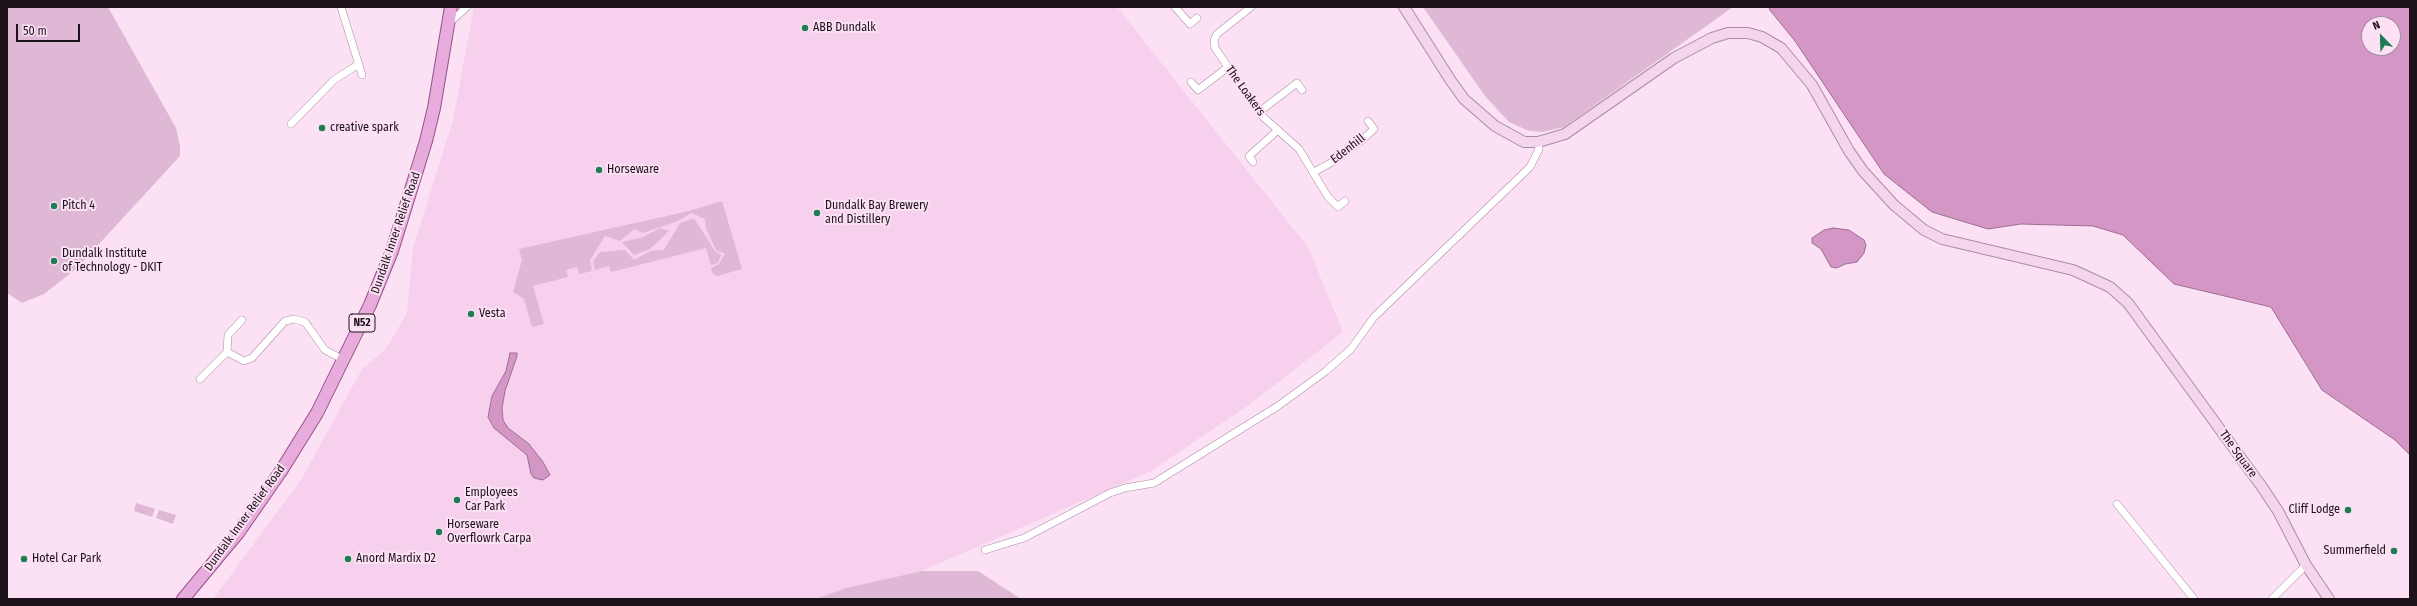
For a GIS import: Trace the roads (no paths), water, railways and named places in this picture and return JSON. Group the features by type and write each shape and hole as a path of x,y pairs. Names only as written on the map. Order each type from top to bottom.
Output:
{"main road":[{"name":"Dundalk Inner Relief Road","path":"183,599 238,533 281,471 317,413 370,305 392,251 417,176 434,108 451,7"},
{"path":"1404,7 1451,81 1473,107 1510,136 1524,142 1538,142"},
{"name":"The Square","path":"1538,142 1565,134 1647,75 1693,47 1728,33 1748,32 1762,37 1781,48 1798,66 1812,85 1849,151 1864,171 1894,205 1924,230 1942,239 2046,263 2094,278 2110,287 2128,303 2262,487 2278,511 2306,565 2329,599"}],"street":[{"path":"341,7 362,75"},
{"path":"448,24 467,7"},
{"path":"1176,7 1190,24 1197,18"},
{"name":"The Loakers","path":"1251,7 1217,34 1214,40 1215,48 1259,112 1299,149 1321,186 1338,208 1345,201"},
{"path":"291,124 334,80 359,64"},
{"path":"1191,82 1198,90 1228,67"},
{"path":"1259,112 1297,83 1302,90"},
{"name":"Edenhill","path":"1314,172 1334,161 1374,129 1368,121"},
{"path":"1253,162 1249,156 1278,130"},
{"path":"985,550 1024,538 1110,493 1124,488 1154,483 1278,406 1326,371 1351,349 1374,317 1530,167 1538,150 1538,142"},
{"path":"200,379 227,352 228,335 242,320"},
{"path":"227,352 244,360 252,358 285,321 300,320 305,322 325,350 344,360"},
{"path":"2116,504 2194,599"},
{"path":"2272,599 2306,565"}],"place":[{"name":"ABB Dundalk","path":"805,28"},
{"name":"creative spark","path":"322,128"},
{"name":"Horseware","path":"599,170"},
{"name":"Pitch 4","path":"54,206"},
{"name":"Dundalk Bay Brewery and Distillery","path":"817,213"},
{"name":"Dundalk Institute of Technology - DKIT","path":"54,261"},
{"name":"Vesta","path":"471,314"},
{"name":"Employees Car Park","path":"457,500"},
{"name":"Cliff Lodge","path":"2348,510"},
{"name":"Horseware Overflowrk Carpa","path":"439,532"},
{"name":"Summerfield","path":"2394,551"},
{"name":"Hotel Car Park","path":"24,559"},
{"name":"Anord Mardix D2","path":"348,559"}]}
